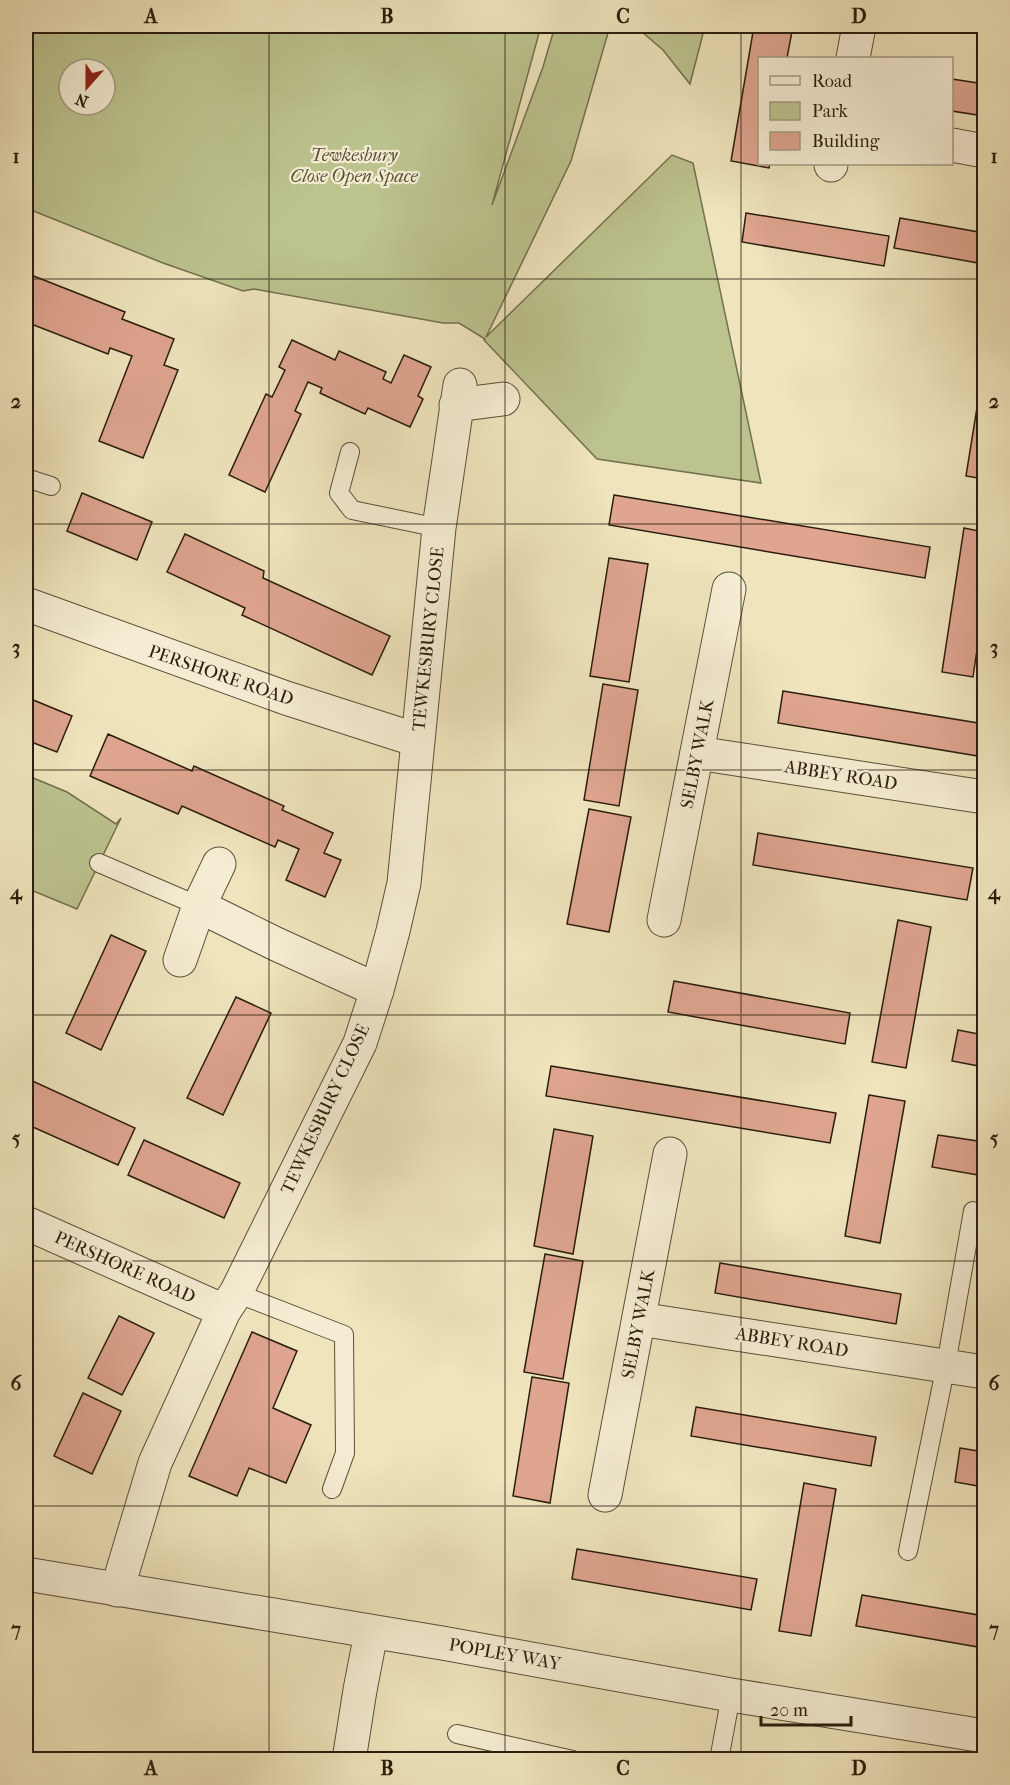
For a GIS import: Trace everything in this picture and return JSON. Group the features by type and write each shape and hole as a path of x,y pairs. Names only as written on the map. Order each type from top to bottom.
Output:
{"street":[{"path":"853,57 859,26"},
{"path":"953,145 984,151"},
{"name":"TEWKESBURY CLOSE","path":"117,1590 155,1463 230,1302 360,1043 378,990 404,883 439,528 458,395 503,399"},
{"name":"SELBY WALK","path":"664,920 729,589"},
{"name":"PERSHORE ROAD","path":"26,604 286,698 417,740"},
{"name":"ABBEY ROAD","path":"697,753 984,797"},
{"path":"180,960 219,864"},
{"path":"200,906 276,944 378,990"},
{"name":"SELBY WALK","path":"605,1495 670,1154"},
{"name":"PERSHORE ROAD","path":"26,1223 230,1302"},
{"name":"ABBEY ROAD","path":"639,1319 984,1372"},
{"name":"POPLEY WAY","path":"26,1574 984,1736"},
{"path":"350,1760 371,1633"}],"lane":[{"name":"TEWKESBURY CLOSE","path":"350,453 339,493 352,510 439,528"},
{"path":"26,478 51,486"},
{"path":"99,863 200,906"},
{"path":"908,1551 946,1365 973,1211"},
{"path":"230,1302 344,1335 345,1454 332,1489"},
{"path":"719,1760 731,1695"},
{"path":"457,1734 573,1760"}],"green space":[{"name":"Tewkesbury Close Open Space","path":"26,26 541,26 492,205 543,67 555,26 610,26 571,161 486,337 672,155 693,163 761,483 597,459 485,339 459,323 443,323 254,289 243,291 163,263 26,208"},
{"path":"635,26 705,26 690,84 663,50"},
{"path":"26,775 67,792 116,824 121,818 77,909 26,888"}],"building":[{"path":"754,26 793,26 787,57 758,57 758,165 770,165 769,168 731,161"},
{"path":"953,79 984,84 984,116 953,111"},
{"path":"746,213 889,236 884,266 742,242"},
{"path":"900,218 984,233 984,264 894,248"},
{"path":"26,273 125,312 122,319 174,339 164,365 178,370 143,458 99,441 132,356 110,348 108,354 26,322"},
{"path":"292,340 335,360 339,351 386,372 383,379 391,383 404,355 431,367 418,396 423,399 410,427 368,408 365,414 320,393 322,388 308,382 295,411 301,414 265,492 229,475 266,394 272,397 285,370 279,367"},
{"path":"984,364 984,479 966,476"},
{"path":"82,493 152,522 137,560 67,531"},
{"path":"614,495 930,547 925,578 609,525"},
{"path":"964,528 984,532 984,602 973,677 942,672"},
{"path":"185,534 264,571 263,578 390,636 372,675 242,615 245,608 167,572"},
{"path":"609,558 648,564 629,682 590,676"},
{"path":"603,684 638,690 619,806 584,800"},
{"path":"783,691 984,724 984,757 778,723"},
{"path":"26,697 72,716 57,752 26,740"},
{"path":"108,734 192,771 194,766 284,806 282,810 333,833 324,853 341,860 325,897 286,880 299,849 278,840 275,847 182,806 178,814 90,776"},
{"path":"589,809 631,817 609,932 567,924"},
{"path":"758,833 973,868 967,900 753,865"},
{"path":"898,920 931,927 906,1068 872,1062"},
{"path":"111,935 146,951 101,1050 66,1033"},
{"path":"674,981 850,1013 845,1044 668,1012"},
{"path":"236,997 271,1013 223,1115 187,1098"},
{"path":"958,1030 984,1035 984,1067 952,1061"},
{"path":"551,1066 836,1113 830,1143 546,1096"},
{"path":"26,1078 135,1128 118,1165 26,1124"},
{"path":"869,1095 905,1101 880,1243 845,1236"},
{"path":"554,1129 593,1136 573,1254 534,1246"},
{"path":"938,1135 984,1142 984,1176 932,1167"},
{"path":"144,1140 240,1183 224,1218 128,1175"},
{"path":"545,1254 583,1261 563,1379 524,1372"},
{"path":"720,1263 901,1294 896,1324 715,1293"},
{"path":"984,1314 984,1341 980,1340"},
{"path":"119,1316 154,1333 122,1395 88,1378"},
{"path":"252,1332 297,1351 273,1408 311,1425 286,1483 249,1468 237,1496 189,1476"},
{"path":"532,1377 569,1383 550,1503 513,1496"},
{"path":"83,1393 121,1411 92,1474 54,1456"},
{"path":"696,1407 876,1437 871,1466 691,1436"},
{"path":"960,1448 984,1452 984,1487 955,1482"},
{"path":"804,1483 836,1489 811,1636 779,1631"},
{"path":"577,1549 757,1579 751,1610 572,1579"},
{"path":"862,1595 984,1616 984,1648 856,1626"}]}
